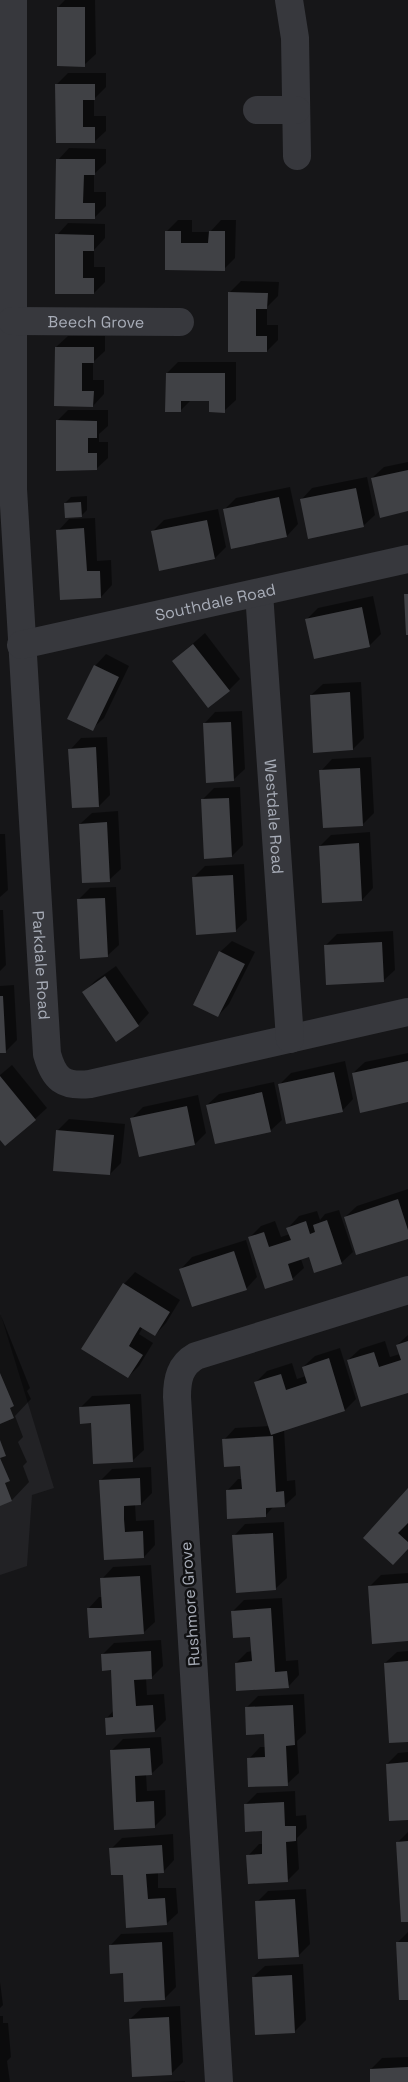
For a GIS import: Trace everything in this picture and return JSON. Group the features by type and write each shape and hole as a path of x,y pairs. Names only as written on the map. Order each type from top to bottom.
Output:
{"street":[{"name":"Parkdale Road","path":"13,0 12,321 6,491 22,645 47,1054 51,1069 62,1082 75,1086 90,1084 408,1012"},
{"path":"289,0 295,38 297,156"},
{"path":"257,110 296,110"},
{"name":"Beech Grove","path":"12,321 180,322"},
{"name":"Southdale Road","path":"22,645 408,559"},
{"name":"Westdale Road","path":"259,593 290,1039"},
{"name":"Rushmore Grove","path":"220,2082 176,1397 178,1377 182,1367 188,1360 196,1356 408,1290"}],"shaded area":[{"path":"0,1312 54,1488 32,1495 27,1566 0,1575"}],"building":[{"path":"57,7 85,7 85,67 57,66"},
{"path":"55,84 95,84 95,100 83,100 83,127 95,127 95,143 56,143"},
{"path":"56,159 95,159 95,175 84,175 83,203 95,203 95,219 55,219"},
{"path":"165,231 181,231 181,243 208,243 209,231 225,231 225,271 165,270"},
{"path":"55,234 94,235 94,251 83,251 83,278 94,278 94,294 55,294"},
{"path":"228,292 268,293 267,309 256,309 256,336 267,336 267,352 228,352"},
{"path":"55,347 94,347 94,363 82,363 82,391 94,391 93,407 54,406"},
{"path":"166,373 225,373 225,413 209,412 209,401 181,401 181,412 165,412"},
{"path":"56,420 97,421 97,438 88,438 88,453 97,453 97,470 56,471"},
{"path":"408,470 408,511 380,518 371,478"},
{"path":"356,488 364,527 308,539 300,499"},
{"path":"279,497 287,537 231,549 223,509"},
{"path":"81,502 82,517 65,518 64,503"},
{"path":"207,520 215,559 159,571 151,531"},
{"path":"84,528 87,571 100,571 101,598 60,600 56,530"},
{"path":"404,594 408,594 408,635 406,635"},
{"path":"362,607 370,647 314,659 305,619"},
{"path":"193,644 230,691 208,708 172,661"},
{"path":"94,665 119,677 93,731 67,719"},
{"path":"350,692 353,750 313,753 310,695"},
{"path":"231,722 234,781 206,783 203,723"},
{"path":"96,747 99,807 72,808 68,749"},
{"path":"360,768 363,826 323,828 319,770"},
{"path":"229,798 232,857 204,859 201,799"},
{"path":"107,822 110,882 82,883 79,824"},
{"path":"359,843 362,901 322,903 319,846"},
{"path":"233,875 236,932 196,935 192,877"},
{"path":"105,898 108,957 80,959 77,899"},
{"path":"382,942 384,982 326,985 324,945"},
{"path":"219,951 245,964 218,1017 193,1005"},
{"path":"105,976 139,1026 116,1042 82,992"},
{"path":"0,996 3,996 6,1053 0,1053"},
{"path":"408,1061 408,1102 360,1113 352,1073"},
{"path":"334,1072 343,1112 286,1124 278,1084"},
{"path":"0,1076 36,1120 5,1146 0,1140"},
{"path":"262,1092 271,1132 215,1144 206,1105"},
{"path":"187,1106 195,1145 139,1157 130,1118"},
{"path":"56,1130 114,1135 110,1175 53,1171"},
{"path":"398,1199 408,1230 408,1239 356,1255 344,1217"},
{"path":"327,1220 342,1264 314,1273 309,1257 288,1264 293,1280 265,1289 248,1237 264,1232 269,1247 291,1240 286,1228 306,1221 310,1234 315,1232 313,1225"},
{"path":"234,1251 247,1290 192,1307 179,1269"},
{"path":"123,1283 170,1312 155,1336 140,1327 129,1346 143,1355 128,1378 81,1349"},
{"path":"408,1341 408,1393 361,1407 347,1360 374,1352 379,1367 401,1360 396,1345"},
{"path":"329,1358 345,1411 271,1435 254,1382 281,1374 286,1390 307,1383 302,1367"},
{"path":"0,1373 14,1406 10,1408 14,1418 0,1424"},
{"path":"130,1404 133,1462 93,1464 91,1423 80,1424 79,1407"},
{"path":"273,1436 276,1492 284,1491 285,1507 266,1508 266,1517 227,1519 226,1490 242,1489 240,1466 224,1467 222,1439"},
{"path":"0,1440 6,1456 0,1458"},
{"path":"0,1458 10,1481 5,1483 12,1501 0,1506"},
{"path":"140,1478 141,1505 124,1506 124,1519 125,1532 143,1531 144,1558 104,1560 99,1480"},
{"path":"408,1488 408,1523 398,1533 408,1542 408,1549 393,1565 363,1538"},
{"path":"273,1533 276,1590 236,1593 232,1535"},
{"path":"140,1576 144,1634 89,1638 87,1608 102,1608 100,1578"},
{"path":"408,1583 408,1641 372,1644 368,1586"},
{"path":"271,1608 275,1672 287,1671 289,1688 236,1691 235,1663 252,1661 250,1637 233,1638 231,1611"},
{"path":"151,1651 152,1679 134,1680 136,1706 153,1705 155,1732 106,1735 105,1718 113,1717 111,1670 102,1671 101,1654"},
{"path":"408,1661 408,1742 389,1743 384,1663"},
{"path":"293,1705 295,1745 286,1746 288,1786 248,1787 247,1758 265,1757 264,1734 246,1735 245,1707"},
{"path":"150,1748 152,1775 135,1776 136,1802 154,1801 155,1828 114,1830 110,1750"},
{"path":"408,1762 408,1820 389,1821 386,1764"},
{"path":"284,1802 285,1826 296,1826 296,1841 286,1842 288,1882 248,1884 246,1855 262,1854 262,1831 245,1832 244,1804"},
{"path":"408,1841 408,1922 401,1922 396,1842"},
{"path":"162,1845 164,1873 146,1874 148,1899 165,1898 167,1925 126,1928 123,1875 111,1875 109,1848"},
{"path":"295,1899 299,1957 258,1959 255,1901"},
{"path":"162,1942 165,2000 124,2002 123,1973 110,1974 109,1945"},
{"path":"396,1942 408,1942 408,2000 399,2000"},
{"path":"292,1975 295,2033 255,2035 252,1977"},
{"path":"169,2017 172,2075 132,2077 129,2019"},
{"path":"408,2067 408,2082 370,2082 370,2069"}]}
